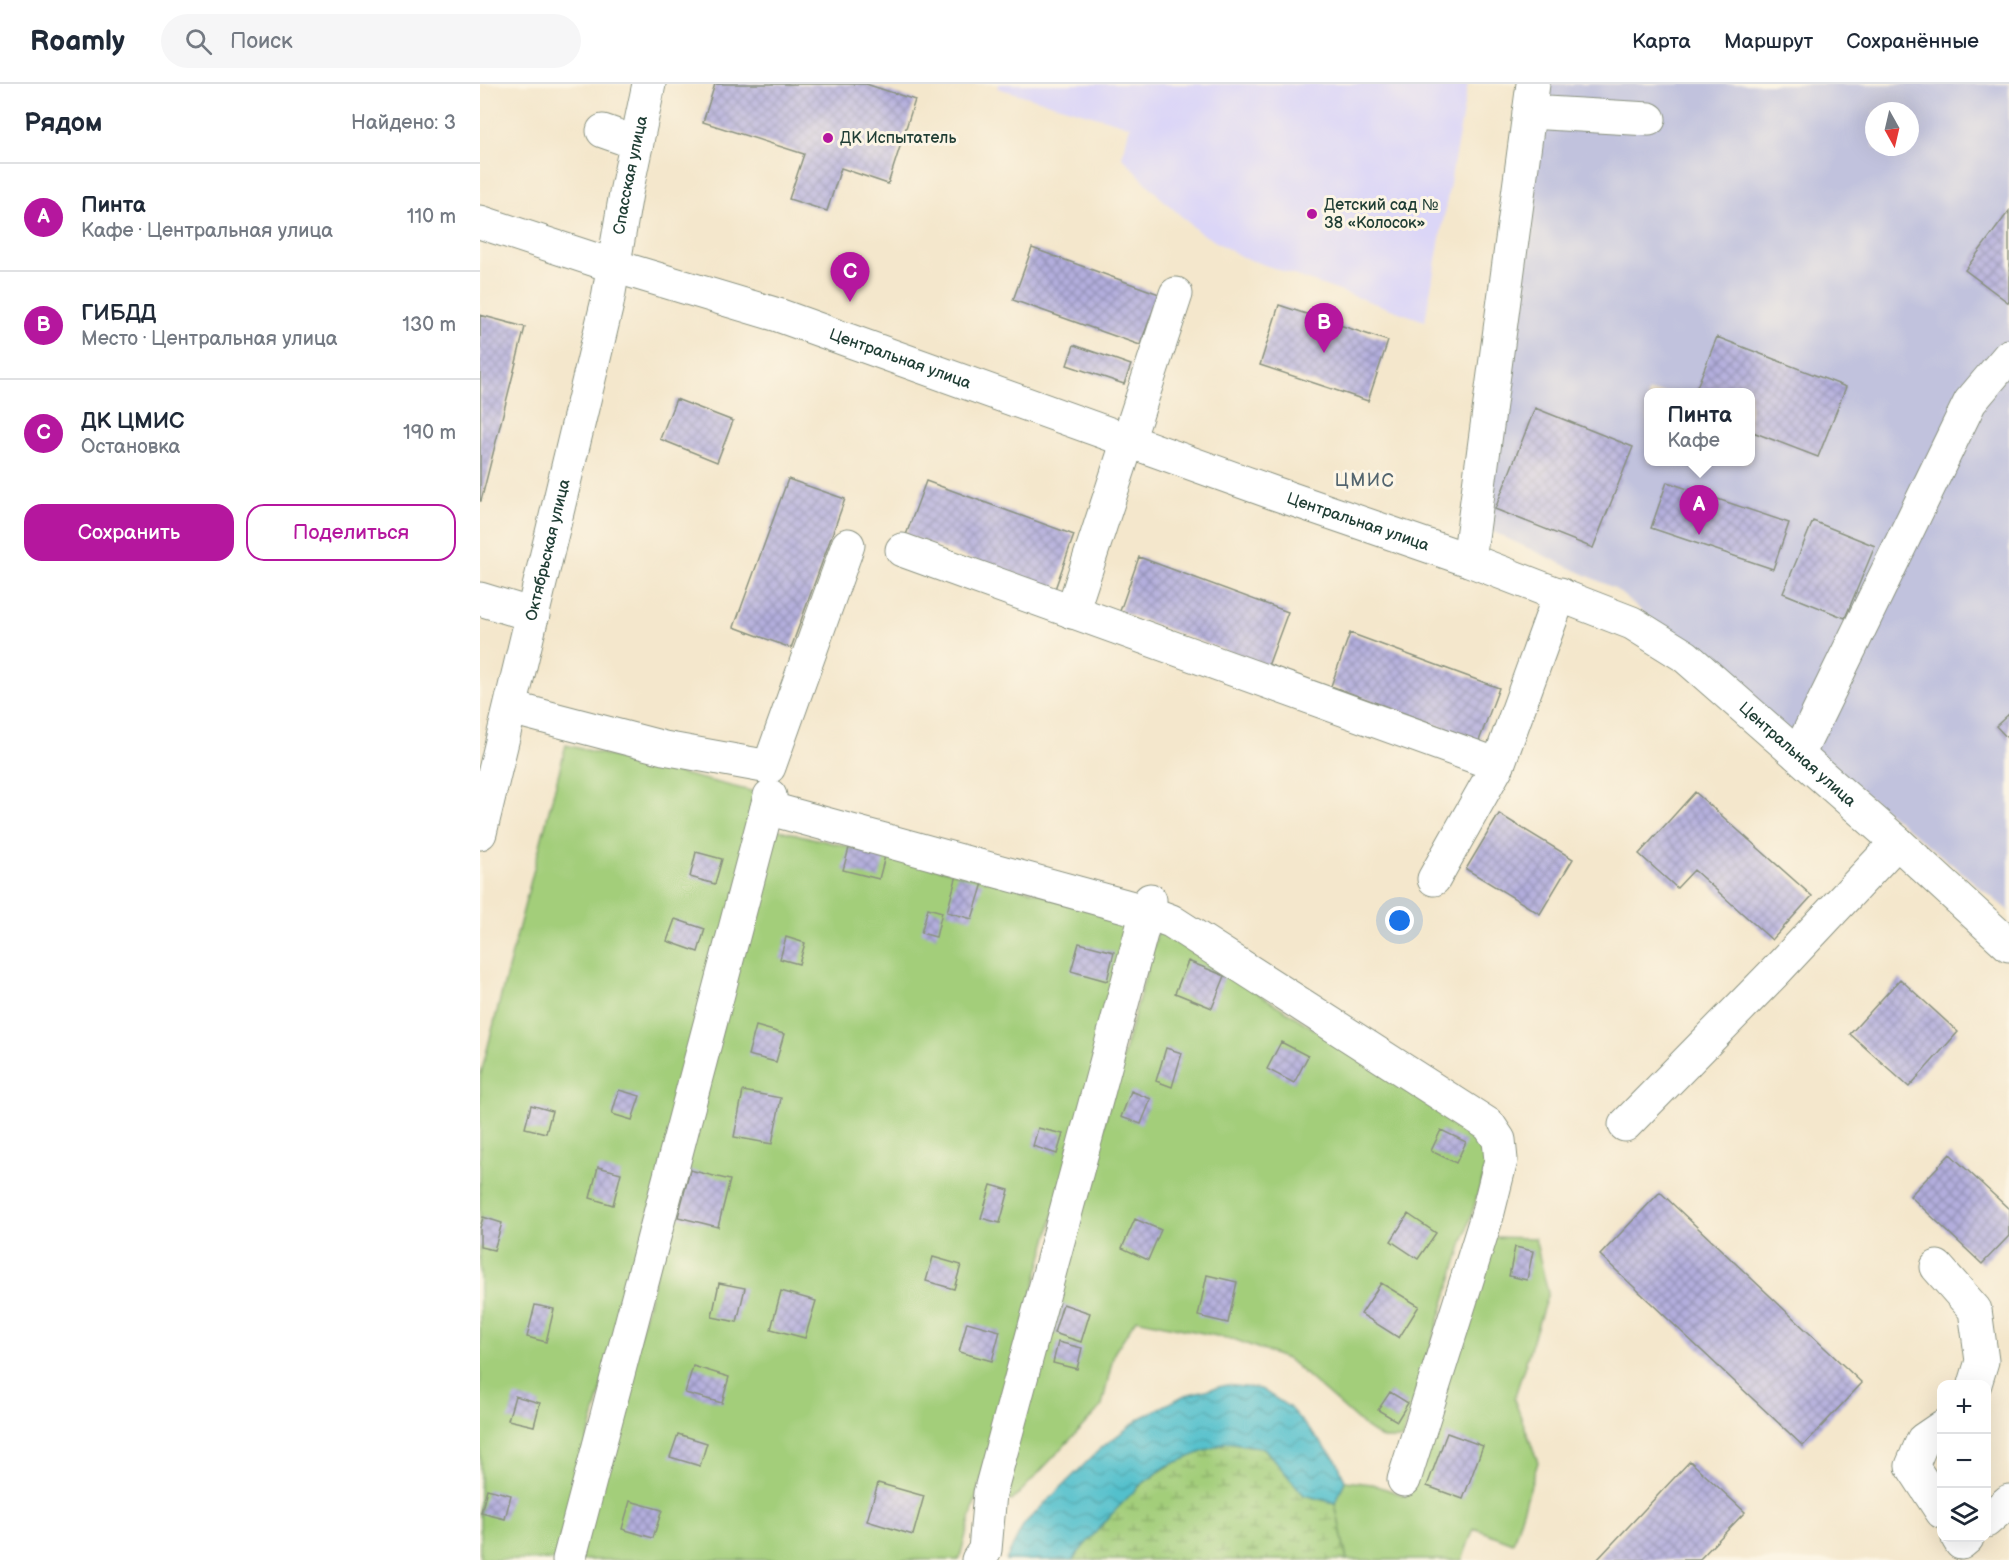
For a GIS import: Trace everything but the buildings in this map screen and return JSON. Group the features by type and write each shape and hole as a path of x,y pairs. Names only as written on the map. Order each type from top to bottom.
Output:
{"street":[{"name":"Спасская улица","path":"614,266 650,84"},
{"path":"1469,560 1531,98 1648,119"},
{"path":"603,131 637,143"},
{"name":"Центральная улица","path":"480,222 614,266 778,315 1274,493 1469,560 1632,623 1685,656 1897,842 2009,945"},
{"name":"Октябрьская улица","path":"480,833 607,304 614,266"},
{"path":"1072,612 1176,294"},
{"path":"1798,755 1970,402 2009,356"},
{"path":"511,708 664,747 769,767 848,545"},
{"path":"902,550 1498,765"},
{"path":"1434,879 1498,765 1560,594"},
{"path":"480,599 533,615"},
{"path":"569,1560 768,802 1149,906 1489,1125 1499,1140 1501,1160 1487,1216 1404,1480"},
{"path":"1625,1125 1776,971 1897,842"},
{"path":"978,1560 984,1550 990,1493 1149,906"},
{"path":"1936,1267 1975,1310 1982,1361 1976,1380"},
{"path":"1937,1430 1923,1440 1912,1466 1937,1506"},
{"path":"1991,1517 2009,1502"}],"shaded area":[{"name":"Детский сад № 38 «Колосок»","path":"999,84 1468,84 1425,321 1242,257 1199,232 1160,197 1122,157 1130,126 997,88"},
{"path":"1549,84 2009,84 2009,911 1614,588 1472,522"}],"green space":[{"path":"566,745 763,794 555,1560 480,1560 480,1077"},
{"path":"775,829 1136,916 959,1560 579,1560"},
{"path":"1158,930 1485,1137 1487,1165 1402,1439 1383,1439 1366,1428 1289,1360 1236,1340 1136,1319 1114,1353 1102,1406 1012,1501 1000,1497"},
{"path":"1490,1237 1535,1238 1548,1293 1514,1399 1538,1462 1513,1543 1474,1528 1462,1560 1347,1560 1335,1503 1345,1481 1372,1484 1406,1496"},
{"path":"1227,1442 1264,1448 1304,1495 1335,1503 1347,1560 1072,1560 1115,1509 1153,1476 1181,1460"}],"water":[{"path":"1227,1385 1261,1389 1289,1407 1337,1461 1345,1481 1335,1503 1304,1495 1264,1448 1227,1442 1167,1466 1139,1486 1072,1560 1006,1560 1024,1524 1101,1448 1141,1418 1185,1395"}],"place":[{"name":"ДК Испытатель","path":"828,138"},
{"name":"Детский сад № 38 «Колосок»","path":"1312,214"},
{"name":"ДК ЦМИС","path":"850,302"},
{"name":"ГИБДД","path":"1324,353"},
{"name":"Пинта","path":"1699,535"}],"district":[{"name":"ЦМИС","path":"1365,480"}]}
